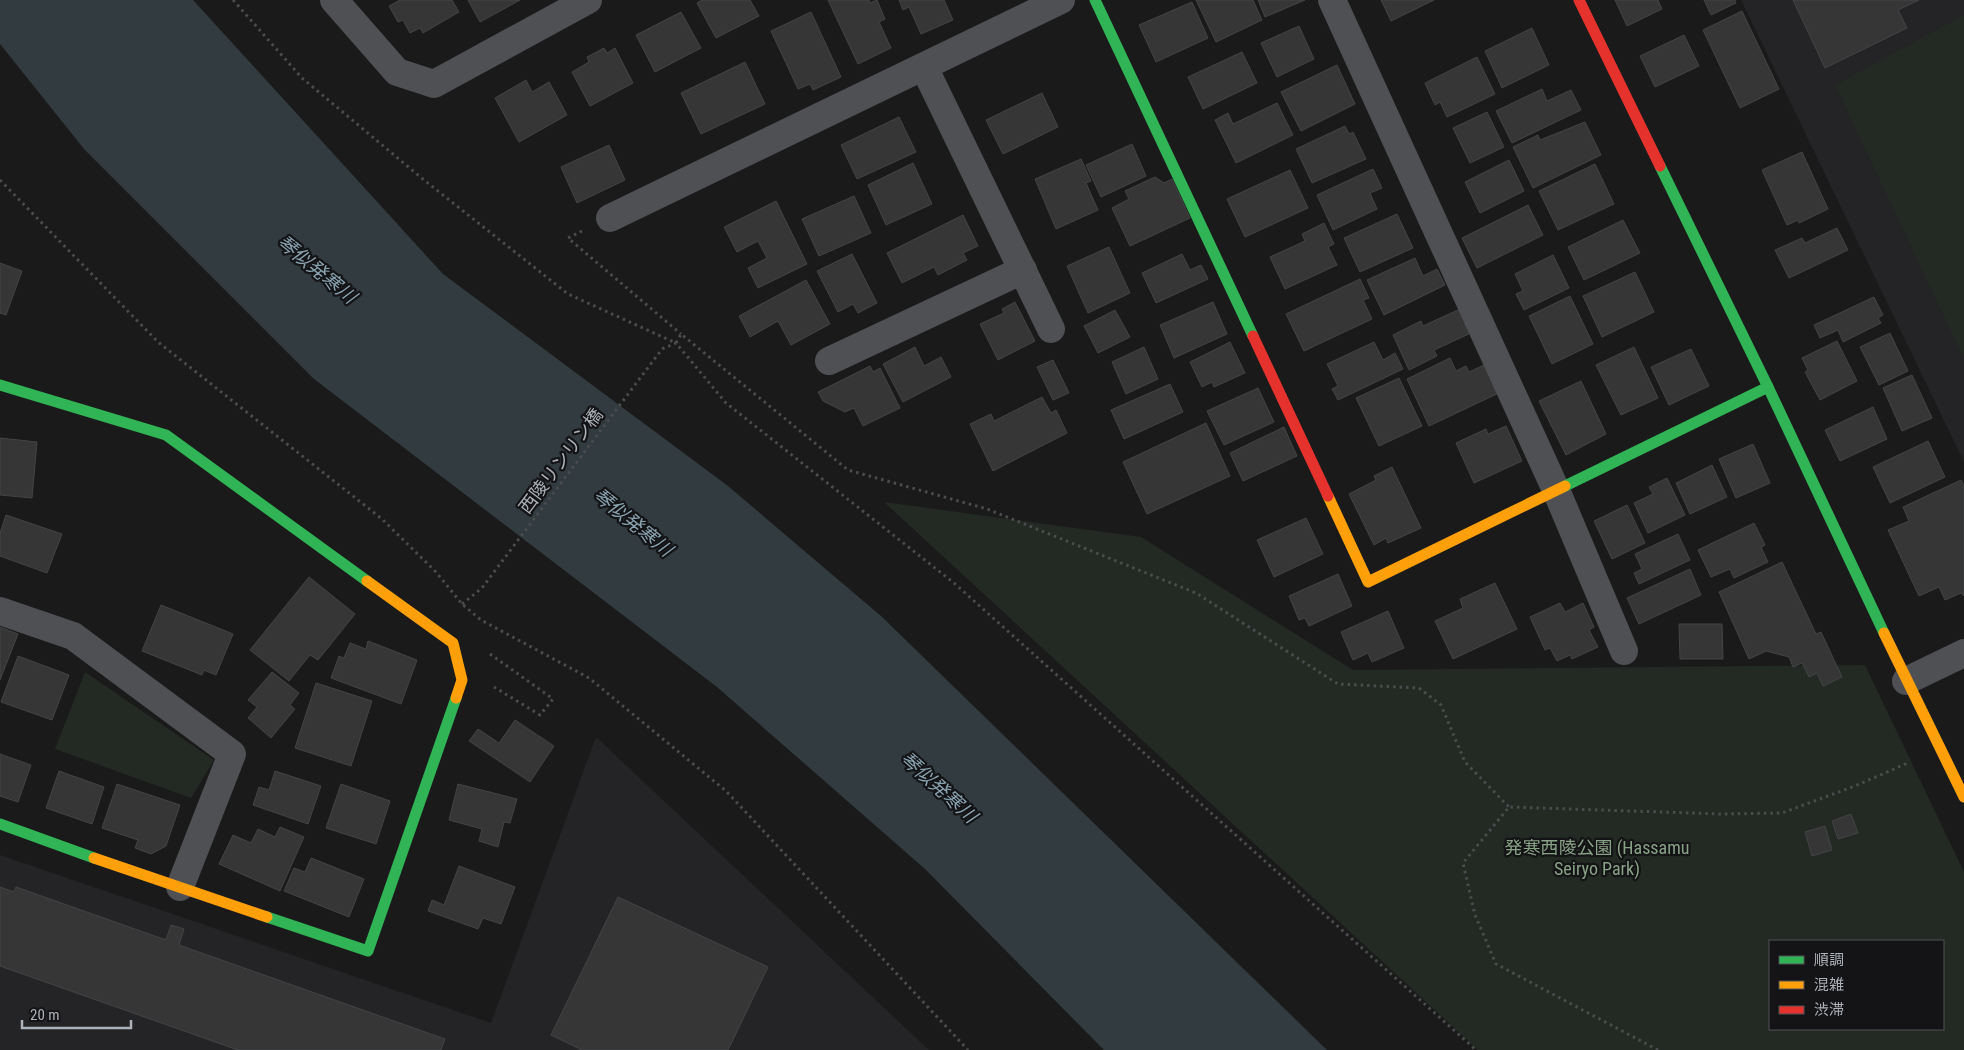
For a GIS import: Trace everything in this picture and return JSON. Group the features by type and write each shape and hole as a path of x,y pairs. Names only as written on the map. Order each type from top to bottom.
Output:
{"street":[{"path":"334,0 398,72 434,84 588,0"},
{"path":"610,218 1060,0"},
{"path":"1095,0 1368,582 1768,388"},
{"path":"1332,0 1556,490 1624,651"},
{"path":"1579,0 1768,388 1906,681 1964,796"},
{"path":"924,67 1052,329"},
{"path":"829,362 1023,270"},
{"path":"0,385 166,435 453,643 462,680 368,951 0,824"},
{"path":"0,611 73,636 232,754 180,887"},
{"path":"1906,681 1964,653"}],"path":[{"path":"233,0 302,78 424,180 568,294 676,343 726,403 954,583 1476,1050"},
{"path":"0,180 158,342 382,519 436,572 462,604 481,620 590,678 726,791 968,1050"},
{"path":"610,218 568,238 681,334 848,470 987,509 1196,593 1338,684 1419,688 1442,705 1465,762 1509,807 1722,814 1782,813 1856,786 1919,758"},
{"path":"676,343 681,334"},
{"name":"西陵リンリン橋","path":"462,604 482,588 662,349 676,343"},
{"path":"481,620 482,627"},
{"path":"460,666 540,715 553,699 486,651"},
{"path":"1509,807 1463,863 1475,915 1496,964 1658,1050"}],"shaded area":[{"path":"1741,0 1964,0 1964,462"},
{"path":"596,737 929,1050 0,1050 0,855 491,1023"}],"green space":[{"path":"1964,15 1964,359 1835,85"},
{"name":"発寒西陵公園 (Hassamu Seiryo Park)","path":"884,502 1141,537 1353,670 1865,665 1964,872 1964,1050 1478,1050"},
{"path":"85,672 214,760 191,798 55,749"}],"water":[{"name":"琴似発寒川","path":"0,0 193,0 443,274 728,486 881,616 1327,1050 1104,1050 925,869 717,687 314,379 84,149 0,44"}],"building":[{"path":"400,0 452,0 459,12 423,33 420,28 410,33 403,20 398,22 389,6"},
{"path":"468,0 520,0 480,22"},
{"path":"702,0 750,0 759,16 716,38 697,3"},
{"path":"828,0 869,0 870,3 877,0 885,19 879,22 891,48 858,64"},
{"path":"899,0 944,0 953,20 921,34 909,7 903,10"},
{"path":"1196,0 1253,0 1262,20 1216,42"},
{"path":"1258,0 1305,0 1265,17"},
{"path":"1381,0 1434,0 1391,21"},
{"path":"1615,0 1658,0 1662,9 1627,26"},
{"path":"1704,0 1735,0 1736,3 1711,15"},
{"path":"1793,0 1919,0 1898,10 1907,28 1825,68"},
{"path":"1192,2 1208,38 1156,62 1139,25"},
{"path":"1742,11 1779,89 1740,108 1703,30"},
{"path":"681,12 701,48 655,72 636,35"},
{"path":"811,12 841,77 813,90 810,84 798,89 771,31"},
{"path":"1299,26 1314,59 1277,77 1261,43"},
{"path":"1532,28 1549,65 1502,88 1485,51"},
{"path":"1684,35 1699,66 1655,87 1640,56"},
{"path":"604,48 607,53 615,48 633,83 590,106 572,72 589,62 587,57"},
{"path":"1242,52 1257,83 1203,109 1188,77"},
{"path":"1477,57 1495,94 1447,117 1440,102 1435,105 1425,83"},
{"path":"745,62 765,104 701,134 681,93"},
{"path":"1337,65 1355,104 1301,131 1281,92"},
{"path":"526,80 532,92 549,82 567,115 519,142 495,98"},
{"path":"1542,89 1547,101 1571,90 1581,110 1512,143 1496,111"},
{"path":"1042,93 1058,127 1003,154 986,120"},
{"path":"1277,103 1293,135 1236,163 1215,120 1228,113 1233,124"},
{"path":"1487,112 1504,147 1470,163 1453,128"},
{"path":"899,117 916,152 857,179 841,145"},
{"path":"1585,122 1601,155 1533,188 1513,147 1538,135 1540,140"},
{"path":"1345,126 1349,134 1353,132 1366,159 1312,183 1296,149"},
{"path":"1132,144 1146,176 1101,197 1086,165"},
{"path":"609,145 625,180 577,203 561,167"},
{"path":"1802,152 1828,209 1799,223 1798,220 1787,225 1762,170"},
{"path":"1081,159 1091,181 1086,183 1098,210 1056,229 1035,179"},
{"path":"1509,160 1524,191 1480,213 1465,182"},
{"path":"913,163 932,204 886,225 868,185"},
{"path":"1595,164 1614,204 1558,230 1539,191"},
{"path":"1373,169 1382,188 1370,193 1377,209 1333,230 1317,195"},
{"path":"1290,170 1308,208 1245,237 1227,199"},
{"path":"1155,177 1164,183 1172,179 1190,218 1130,246 1112,208 1129,199 1125,191"},
{"path":"854,196 871,233 819,256 802,219"},
{"path":"776,201 807,264 758,288 748,268 767,258 758,241 737,252 724,227"},
{"path":"1528,205 1543,235 1477,268 1462,238"},
{"path":"1397,214 1413,248 1360,272 1344,238"},
{"path":"963,215 978,246 963,253 967,260 938,275 934,267 902,283 887,253"},
{"path":"1623,220 1640,253 1584,280 1568,247"},
{"path":"1324,223 1334,244 1328,247 1337,265 1285,289 1270,257 1305,241 1302,234"},
{"path":"1837,228 1848,250 1789,278 1775,250 1802,238 1805,243"},
{"path":"1109,247 1130,293 1088,313 1067,266"},
{"path":"852,254 877,303 858,313 853,304 838,312 817,271"},
{"path":"1182,254 1190,270 1201,265 1208,279 1156,303 1142,273"},
{"path":"1553,255 1569,288 1524,310 1516,294 1523,291 1515,274"},
{"path":"1415,258 1423,276 1437,269 1445,285 1384,315 1367,280"},
{"path":"0,263 22,271 6,315 0,313"},
{"path":"1635,272 1654,312 1602,337 1583,296"},
{"path":"1360,279 1369,298 1363,300 1372,319 1304,351 1286,314"},
{"path":"806,280 830,324 791,345 778,321 750,337 739,316"},
{"path":"1570,296 1593,344 1552,364 1529,316"},
{"path":"1874,297 1883,315 1878,318 1881,323 1843,342 1838,330 1820,338 1814,325"},
{"path":"1015,302 1035,341 998,360 980,324 1004,313 1002,309"},
{"path":"1213,302 1227,334 1174,358 1160,325"},
{"path":"1460,309 1471,333 1434,350 1437,356 1409,370 1393,335 1421,321 1423,326"},
{"path":"1115,310 1130,337 1098,353 1084,326"},
{"path":"1890,333 1908,371 1879,385 1860,347"},
{"path":"1837,341 1857,381 1820,400 1805,372 1808,370 1802,358"},
{"path":"1230,342 1245,373 1214,387 1212,382 1202,387 1190,362"},
{"path":"1374,342 1383,360 1395,353 1403,369 1338,400 1332,389 1338,386 1327,364"},
{"path":"915,347 924,366 941,357 951,377 903,402 883,364"},
{"path":"1144,347 1158,379 1126,394 1112,362"},
{"path":"1634,347 1658,398 1621,415 1596,365"},
{"path":"1691,349 1709,386 1669,405 1651,367"},
{"path":"1450,358 1456,371 1466,366 1469,372 1484,365 1487,371 1492,369 1503,391 1429,426 1407,379"},
{"path":"1053,360 1069,393 1053,400 1037,367"},
{"path":"870,366 873,372 880,368 900,408 863,426 854,408 845,412 823,401 818,392"},
{"path":"1912,375 1932,418 1902,431 1883,388"},
{"path":"1399,378 1422,426 1379,446 1356,398"},
{"path":"1581,381 1606,434 1566,455 1539,401"},
{"path":"1170,384 1183,412 1124,439 1111,410"},
{"path":"1258,388 1274,422 1224,445 1207,411"},
{"path":"1042,397 1051,413 1056,410 1067,433 993,471 970,424 991,414 994,421"},
{"path":"1873,407 1887,439 1840,461 1825,430"},
{"path":"1206,423 1230,476 1147,514 1123,462"},
{"path":"1506,426 1522,461 1474,483 1456,443 1486,429 1488,434"},
{"path":"1284,427 1297,456 1243,481 1230,453"},
{"path":"0,438 37,442 32,498 0,495"},
{"path":"1928,441 1945,477 1890,503 1873,467"},
{"path":"1753,444 1770,483 1736,498 1719,459"},
{"path":"1712,465 1727,497 1690,514 1676,483"},
{"path":"1392,467 1421,528 1388,543 1386,538 1374,545 1349,494 1376,480 1374,476"},
{"path":"1667,478 1685,515 1648,533 1634,503 1653,494 1649,487"},
{"path":"1961,480 1964,486 1964,596 1961,593 1945,600 1939,587 1919,596 1888,530 1909,521 1903,507"},
{"path":"1627,505 1645,543 1612,559 1594,521"},
{"path":"6,515 62,534 47,573 0,556 0,533"},
{"path":"1306,518 1323,554 1274,577 1257,540"},
{"path":"1754,523 1765,545 1761,547 1768,562 1734,578 1730,569 1711,577 1698,550"},
{"path":"1678,534 1690,560 1639,584 1634,573 1642,569 1635,554"},
{"path":"1782,562 1816,634 1821,632 1842,677 1823,686 1817,673 1809,677 1802,663 1793,667 1789,657 1766,651 1749,659 1719,592"},
{"path":"1690,569 1701,595 1639,624 1627,598"},
{"path":"1338,574 1352,606 1309,626 1305,618 1299,620 1289,596"},
{"path":"309,577 355,614 318,660 310,655 289,681 250,650"},
{"path":"1495,583 1517,629 1453,659 1435,621 1463,608 1460,599"},
{"path":"1560,603 1565,612 1583,603 1594,627 1589,630 1598,647 1572,659 1570,655 1557,661 1550,648 1545,650 1530,617"},
{"path":"161,605 233,634 216,675 204,670 202,675 142,651"},
{"path":"1388,611 1404,648 1372,662 1368,653 1353,660 1341,632"},
{"path":"1679,624 1722,624 1723,659 1680,659"},
{"path":"0,627 18,634 0,680"},
{"path":"368,641 417,660 401,704 331,678 339,656 344,658 350,643 366,649"},
{"path":"18,656 69,675 52,720 1,702"},
{"path":"272,672 299,693 290,705 295,709 271,738 248,718 257,707 248,700"},
{"path":"316,683 372,701 351,766 295,748"},
{"path":"515,720 554,746 530,782 469,741 478,729 499,743"},
{"path":"0,754 31,765 18,802 0,796"},
{"path":"59,771 104,787 92,824 46,808"},
{"path":"275,771 321,786 308,824 253,805 259,787 269,790"},
{"path":"117,784 180,805 166,846 151,854 135,848 138,840 102,828"},
{"path":"341,784 390,801 376,844 326,828"},
{"path":"458,784 517,799 510,823 504,822 498,847 479,841 482,829 449,820"},
{"path":"1851,814 1858,833 1838,839 1832,821"},
{"path":"1825,826 1832,850 1812,856 1805,832"},
{"path":"280,827 304,837 280,891 219,864 233,835 251,843 258,829 275,837"},
{"path":"311,858 364,879 349,917 284,891 294,868 305,872"},
{"path":"459,866 515,887 501,924 483,918 478,929 428,911 432,900 444,905"},
{"path":"0,887 14,892 16,887 166,940 171,925 184,929 179,945 445,1039 441,1050 238,1050 0,966"},
{"path":"618,897 768,967 728,1050 582,1050 551,1035"}],"traffic: fast":[{"path":"1095,0 1253,336"},
{"path":"1660,166 1768,387 1884,633"},
{"path":"0,385 166,435 367,581"},
{"path":"1565,486 1768,387"},
{"path":"267,917 368,951 456,698"},
{"path":"0,824 94,858"}],"traffic: slow":[{"path":"1328,496 1368,582 1565,486"},
{"path":"367,581 453,643 462,680 456,698"},
{"path":"1884,633 1964,797"},
{"path":"94,858 267,917"}],"traffic: jam":[{"path":"1579,0 1660,166"},
{"path":"1253,336 1328,496"}]}
